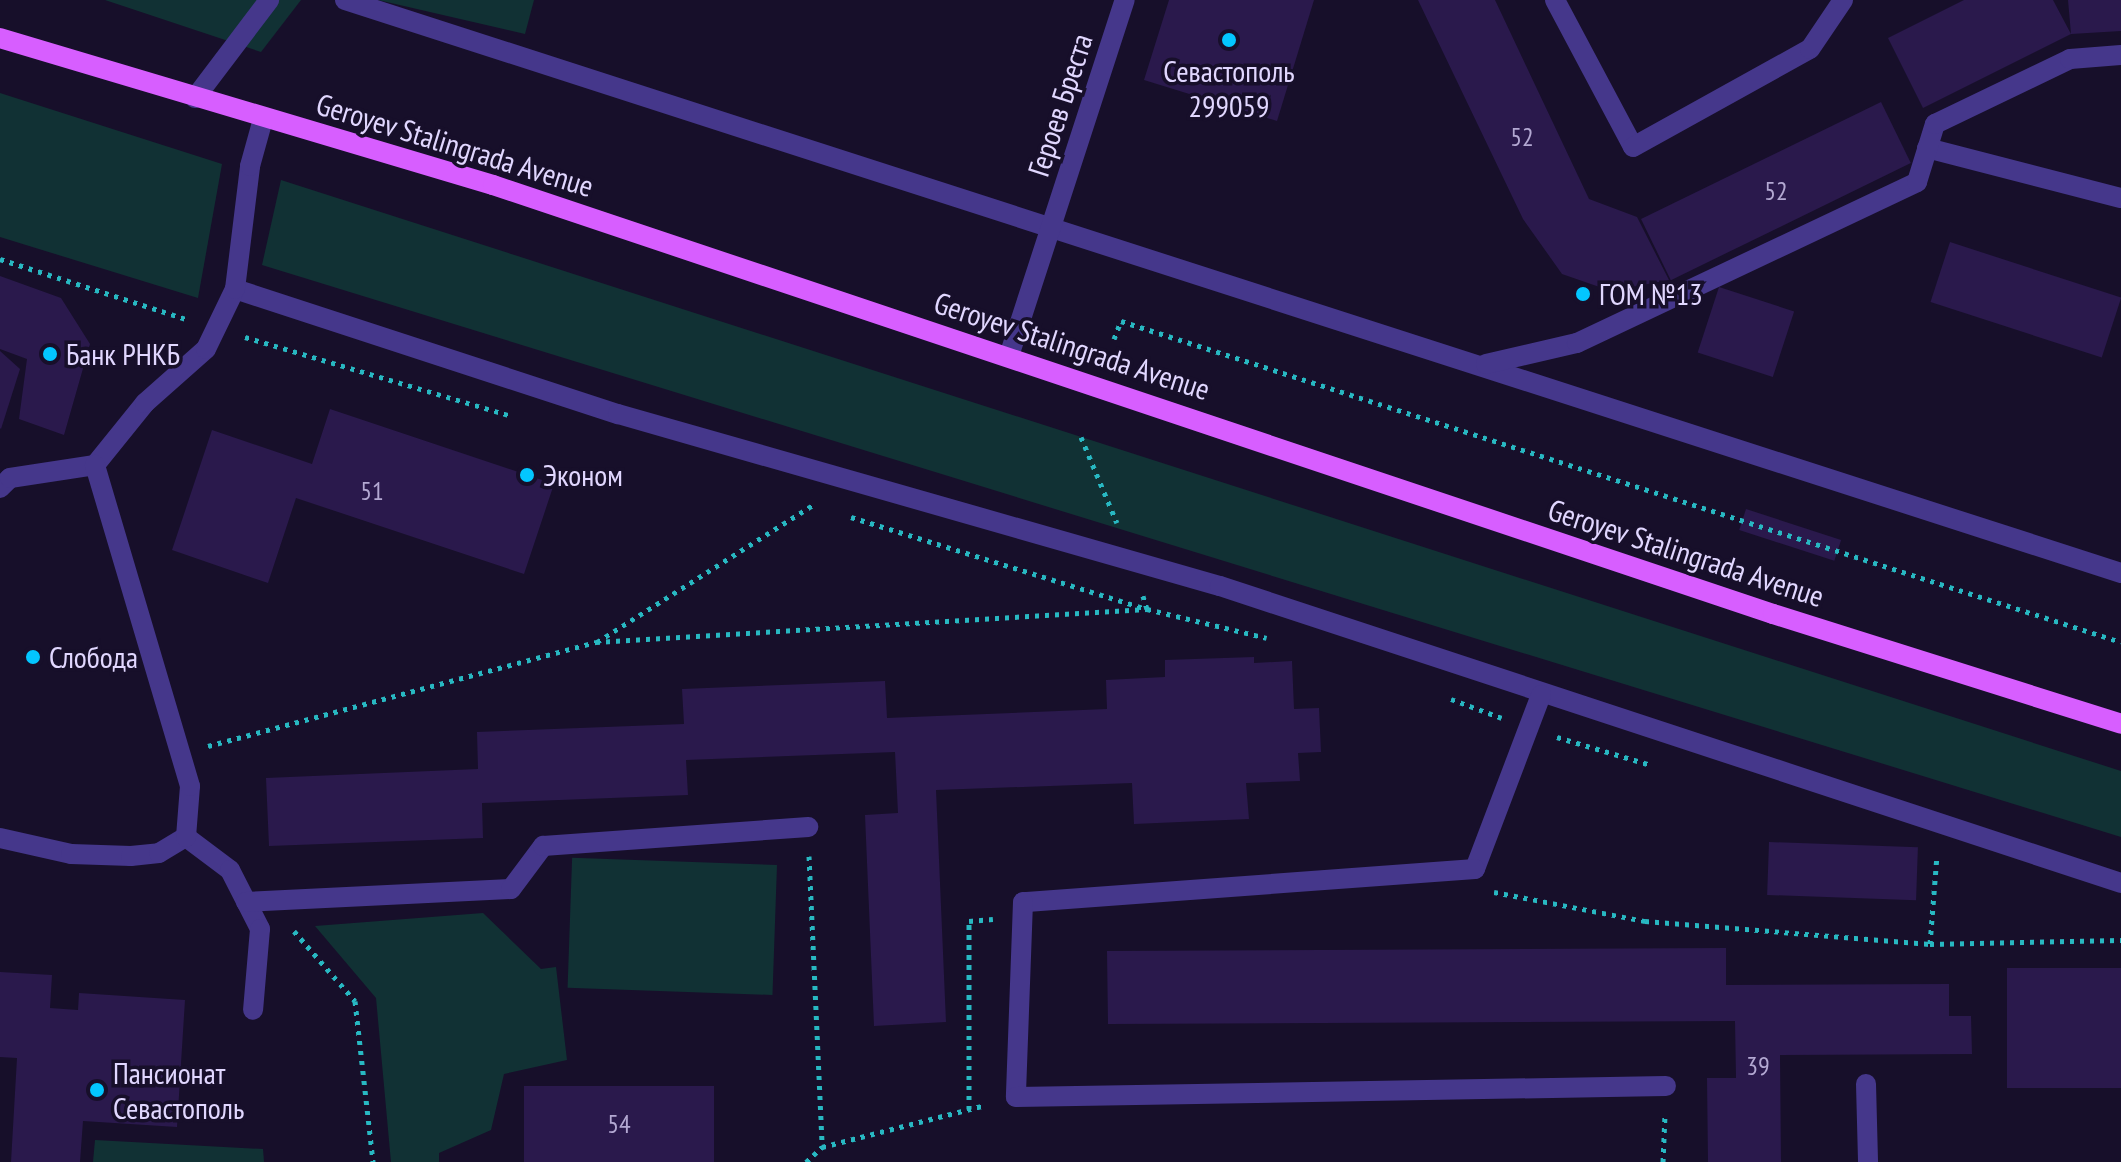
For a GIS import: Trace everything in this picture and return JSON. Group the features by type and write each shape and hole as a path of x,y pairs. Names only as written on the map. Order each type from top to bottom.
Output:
{"main road":[{"name":"Geroyev Stalingrada Avenue","path":"0,38 263,119 493,185 1773,614 2121,724"}],"street":[{"path":"195,98 269,0"},
{"path":"345,0 2121,573"},
{"name":"Героев Бреста","path":"1009,356 1125,0"},
{"path":"1555,0 1633,147 1810,49 1843,0"},
{"path":"1481,365 1577,343 1917,182 1935,124 2070,59 2121,55"},
{"path":"0,488 10,478 95,465 145,403 206,349 235,289 250,166 263,119"},
{"path":"1927,148 2121,198"},
{"path":"235,289 618,414 1220,586 1541,695 2121,883"},
{"path":"95,465 190,786 186,837"},
{"path":"1541,695 1475,869 1023,902 1016,1097 1666,1086"},
{"path":"257,901 511,889 543,846 808,827"},
{"path":"0,838 71,854 131,856 159,853 186,837"},
{"path":"186,837 230,870 257,901 260,929 253,1010"},
{"path":"1866,1084 1868,1162"}],"path":[{"path":"0,259 198,323"},
{"path":"1114,339 1121,321 2121,642"},
{"path":"228,332 528,421"},
{"path":"798,501 828,510"},
{"path":"596,642 813,505"},
{"path":"843,514 1147,609 1281,642"},
{"path":"180,753 596,642 1147,609"},
{"path":"1442,695 1528,728 1664,769"},
{"path":"808,827 822,1147"},
{"path":"1930,944 1938,849"},
{"path":"1489,891 1645,921 1930,944 2121,940"},
{"path":"257,901 355,1001 373,1162"},
{"path":"969,1109 969,921 1022,918"},
{"path":"1663,1162 1666,1086"},
{"path":"806,1162 822,1147 1016,1097"}],"green space":[{"path":"105,0 301,0 261,52"},
{"path":"378,0 534,0 525,34"},
{"path":"0,93 222,164 198,298 0,237"},
{"path":"281,180 2121,771 2121,837 262,265"},
{"path":"572,858 777,865 772,995 568,988"},
{"path":"483,913 541,969 556,967 567,1060 504,1074 491,1130 439,1153 439,1162 391,1162 376,998 315,926"},
{"path":"95,1140 263,1149 264,1162 93,1162"}],"building":[{"name":"Севастополь 299059","path":"1169,0 1314,0 1277,121 1144,80"},
{"path":"1418,0 1495,0 1589,199 1637,217 1669,280 1611,291 1562,274 1523,219"},
{"path":"1964,0 2053,0 2071,34 1923,108 1888,38"},
{"path":"2068,0 2121,0 2121,31 2071,34"},
{"path":"1881,102 1911,163 1671,280 1641,219"},
{"path":"1950,242 2121,298 2102,358 1931,302"},
{"name":"Банк РНКБ","path":"0,276 61,298 90,344 64,435 19,419 27,359 0,349"},
{"path":"1719,287 1794,311 1773,377 1698,353"},
{"path":"0,351 20,369 1,429 0,428"},
{"path":"330,409 554,484 524,574 296,498 268,583 172,550 212,430 312,464"},
{"path":"1746,509 1841,540 1834,561 1739,530"},
{"path":"1254,657 1254,663 1292,661 1294,709 1319,708 1321,752 1298,753 1300,781 1246,783 1249,819 1134,824 1132,783 936,790 946,1022 874,1026 865,815 898,813 895,752 686,760 688,795 482,803 483,838 269,846 266,778 478,769 477,732 684,724 682,689 885,681 887,718 1107,709 1106,680 1165,677 1165,660"},
{"path":"1769,842 1918,847 1916,900 1767,895"},
{"path":"1726,948 1726,985 1949,984 1949,1016 1971,1016 1972,1054 1780,1055 1781,1162 1708,1162 1707,1078 1736,1078 1735,1021 1108,1024 1107,951"},
{"path":"2007,968 2121,968 2121,1088 2007,1088"},
{"name":"Пансионат Севастополь","path":"0,972 52,975 50,1008 78,1010 79,993 185,1000 177,1127 83,1121 80,1162 11,1162 17,1058 0,1057"},
{"path":"524,1086 714,1086 714,1162 524,1162"}],"place":[{"name":"Севастополь 299059","path":"1229,40"},
{"name":"ГОМ №13","path":"1583,294"},
{"name":"Банк РНКБ","path":"50,354"},
{"name":"Эконом","path":"527,475"},
{"name":"Слобода","path":"33,657"},
{"name":"Пансионат Севастополь","path":"97,1090"}]}
